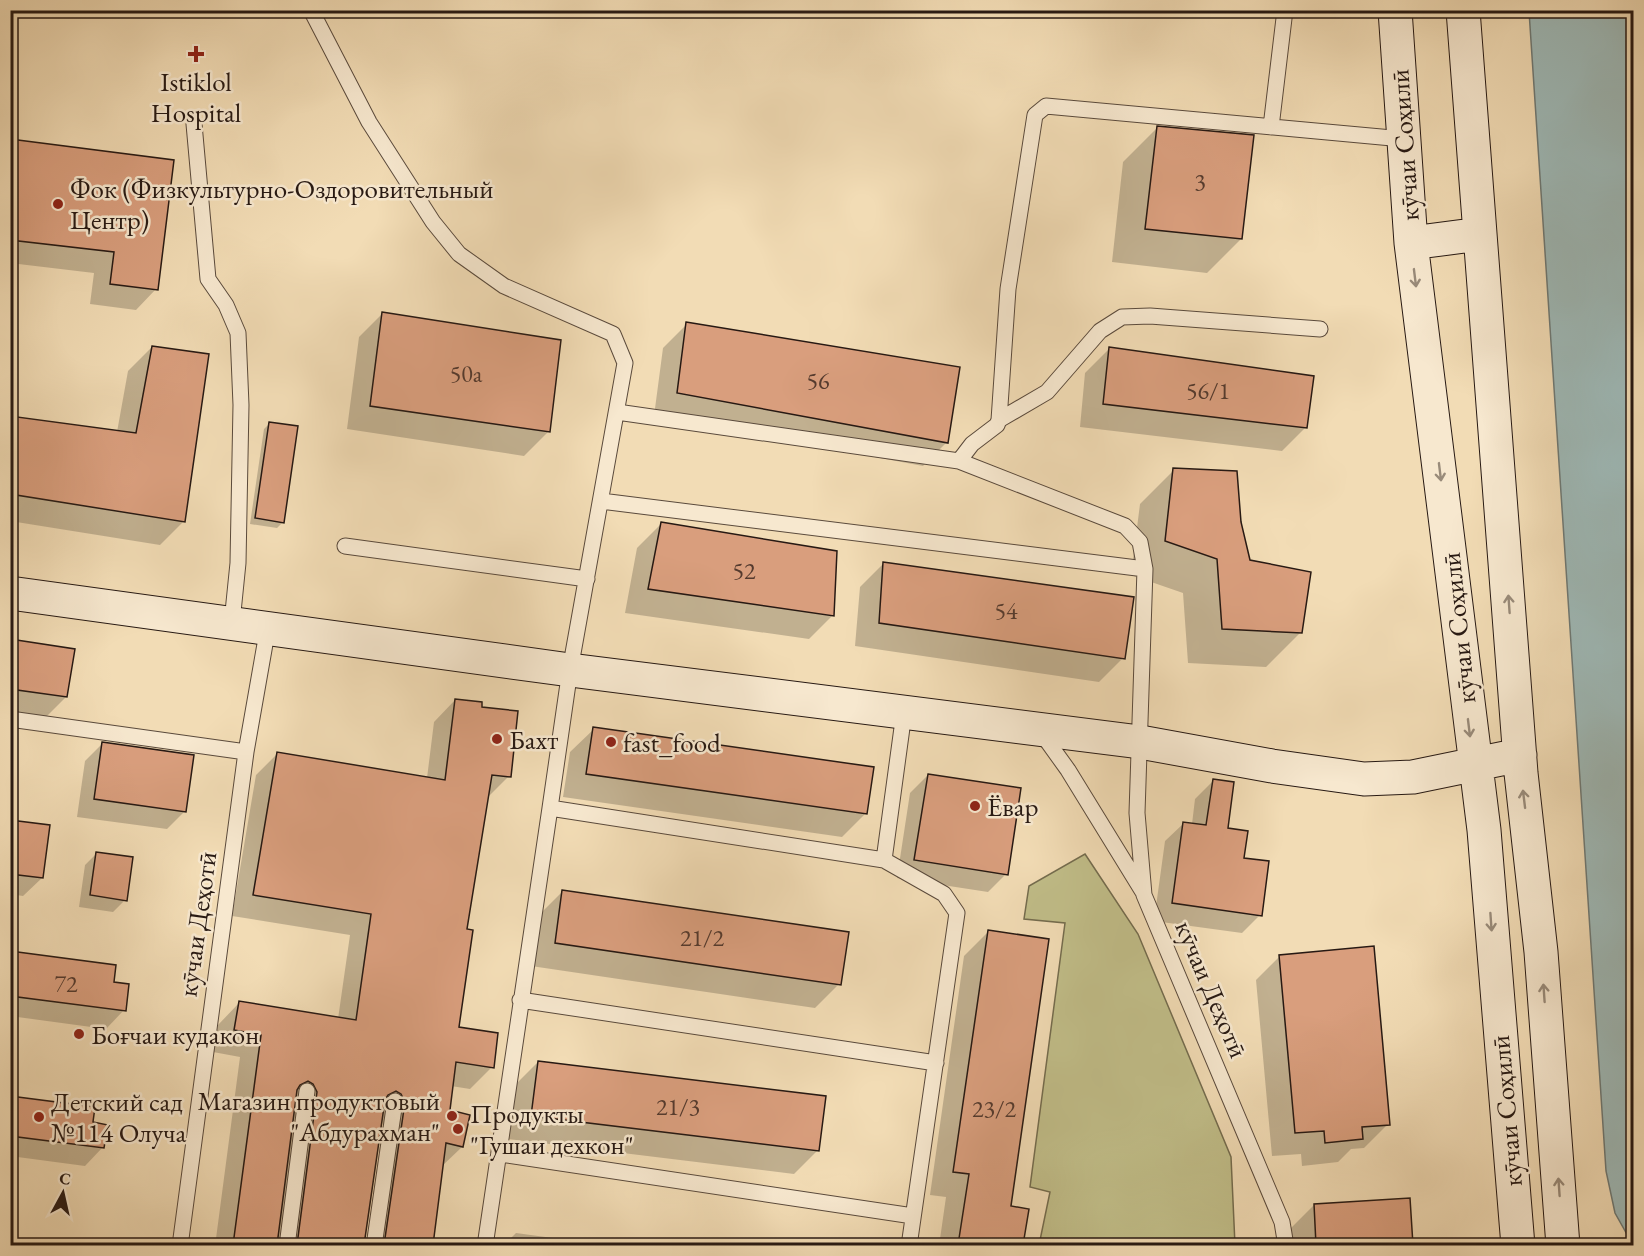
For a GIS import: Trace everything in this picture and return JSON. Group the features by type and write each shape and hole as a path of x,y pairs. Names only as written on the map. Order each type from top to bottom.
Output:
{"main road":[{"name":"кӯчаи Соҳилӣ","path":"1395,10 1411,243 1474,766 1484,830 1518,1245"},
{"path":"1463,10 1520,755 1541,952 1563,1245"},
{"path":"1411,243 1480,234"},
{"path":"10,593 570,670 1140,742 1272,766 1364,779 1413,777 1520,755"}],"lane":[{"path":"311,10 369,122 433,222 459,254 504,286 614,334 626,363 570,670 486,1245"},
{"path":"1271,127 1285,10"},
{"path":"999,420 1008,289 1026,160 1035,115 1039,109 1046,106 1403,139"},
{"path":"194,124 208,279 226,305 238,333 241,405 238,552 232,622"},
{"path":"959,461 972,444 990,431 999,420 1047,392 1100,332 1122,317 1150,316 1320,329"},
{"name":"кӯчаи Деҳотӣ","path":"617,412 959,461 1125,526 1140,542 1145,569 1137,813 1144,895 1282,1222 1286,1245"},
{"path":"601,501 1145,569"},
{"path":"345,546 586,579"},
{"name":"кӯчаи Деҳотӣ","path":"180,1245 246,752 268,627"},
{"path":"884,860 904,713"},
{"path":"10,719 246,752"},
{"path":"1039,730 1078,786 1144,895"},
{"path":"550,808 884,860 944,894 957,913 909,1245"},
{"path":"520,1000 936,1063"},
{"path":"287,1245 307,1091"},
{"path":"374,1245 395,1101"},
{"path":"500,1154 913,1216"}],"shaded area":[{"path":"1085,854 1138,934 1231,1157 1235,1245 1039,1245 1050,1192 1030,1187 1065,923 1024,919 1029,886"}],"water":[{"path":"1529,11 1633,11 1633,1245 1625,1245 1629,1238 1615,1213 1606,1171"}],"building":[{"path":"1157,126 1254,135 1242,239 1145,229"},
{"path":"10,139 174,160 158,290 110,284 114,252 10,240"},
{"path":"382,312 561,340 550,432 370,406"},
{"path":"686,322 960,367 948,443 677,393"},
{"path":"152,346 209,354 185,522 10,494 10,416 136,433"},
{"path":"1109,347 1314,376 1307,428 1103,404"},
{"path":"269,422 298,426 284,523 255,518"},
{"path":"1173,468 1237,471 1241,522 1250,560 1311,572 1302,633 1222,629 1217,559 1165,541"},
{"path":"661,522 837,551 834,616 648,589"},
{"path":"883,562 1134,597 1125,659 879,623"},
{"path":"10,639 75,649 67,697 10,689"},
{"path":"455,699 482,702 482,707 518,711 511,777 492,775 467,929 473,930 459,1027 498,1033 494,1068 456,1062 450,1110 470,1115 463,1147 446,1143 433,1245 384,1245 405,1102 401,1094 396,1091 388,1095 385,1100 364,1245 297,1245 317,1092 313,1084 308,1081 300,1085 297,1090 277,1245 233,1245 261,1035 234,1030 239,1001 356,1020 371,914 253,895 277,752 445,780"},
{"path":"593,727 874,767 867,814 586,774"},
{"path":"102,742 194,755 186,812 94,799"},
{"path":"928,774 1021,788 1008,875 914,860"},
{"path":"1213,779 1234,782 1228,828 1248,831 1244,858 1269,861 1262,916 1172,903 1183,822 1206,825"},
{"path":"10,820 50,825 43,878 10,874"},
{"path":"96,852 133,857 127,901 90,895"},
{"path":"562,890 849,932 841,985 555,943"},
{"path":"988,930 1049,939 1011,1206 1029,1209 1023,1245 958,1245 969,1174 953,1172"},
{"path":"1374,946 1390,1125 1362,1127 1363,1139 1325,1143 1324,1131 1295,1133 1279,955"},
{"path":"10,951 116,965 114,982 129,984 126,1011 10,996"},
{"path":"538,1061 826,1096 819,1151 531,1116"},
{"path":"10,1096 95,1107 93,1122 108,1125 104,1148 10,1136"},
{"path":"1410,1198 1413,1245 1316,1245 1314,1204"}],"place":[{"name":"Istiklol Hospital","path":"196,54"},
{"name":"Фок (Физкультурно-Оздоровительный Центр)","path":"58,204"},
{"name":"Бахт","path":"497,739"},
{"name":"fast_food","path":"611,742"},
{"name":"Ёвар","path":"975,806"},
{"name":"Боғчаи кудакон","path":"79,1034"},
{"name":"Магазин продуктовый \"Абдурахман\"","path":"452,1116"},
{"name":"Детский сад №114 Олуча","path":"39,1117"},
{"name":"Продукты \"Гушаи дехкон\"","path":"458,1129"}]}
